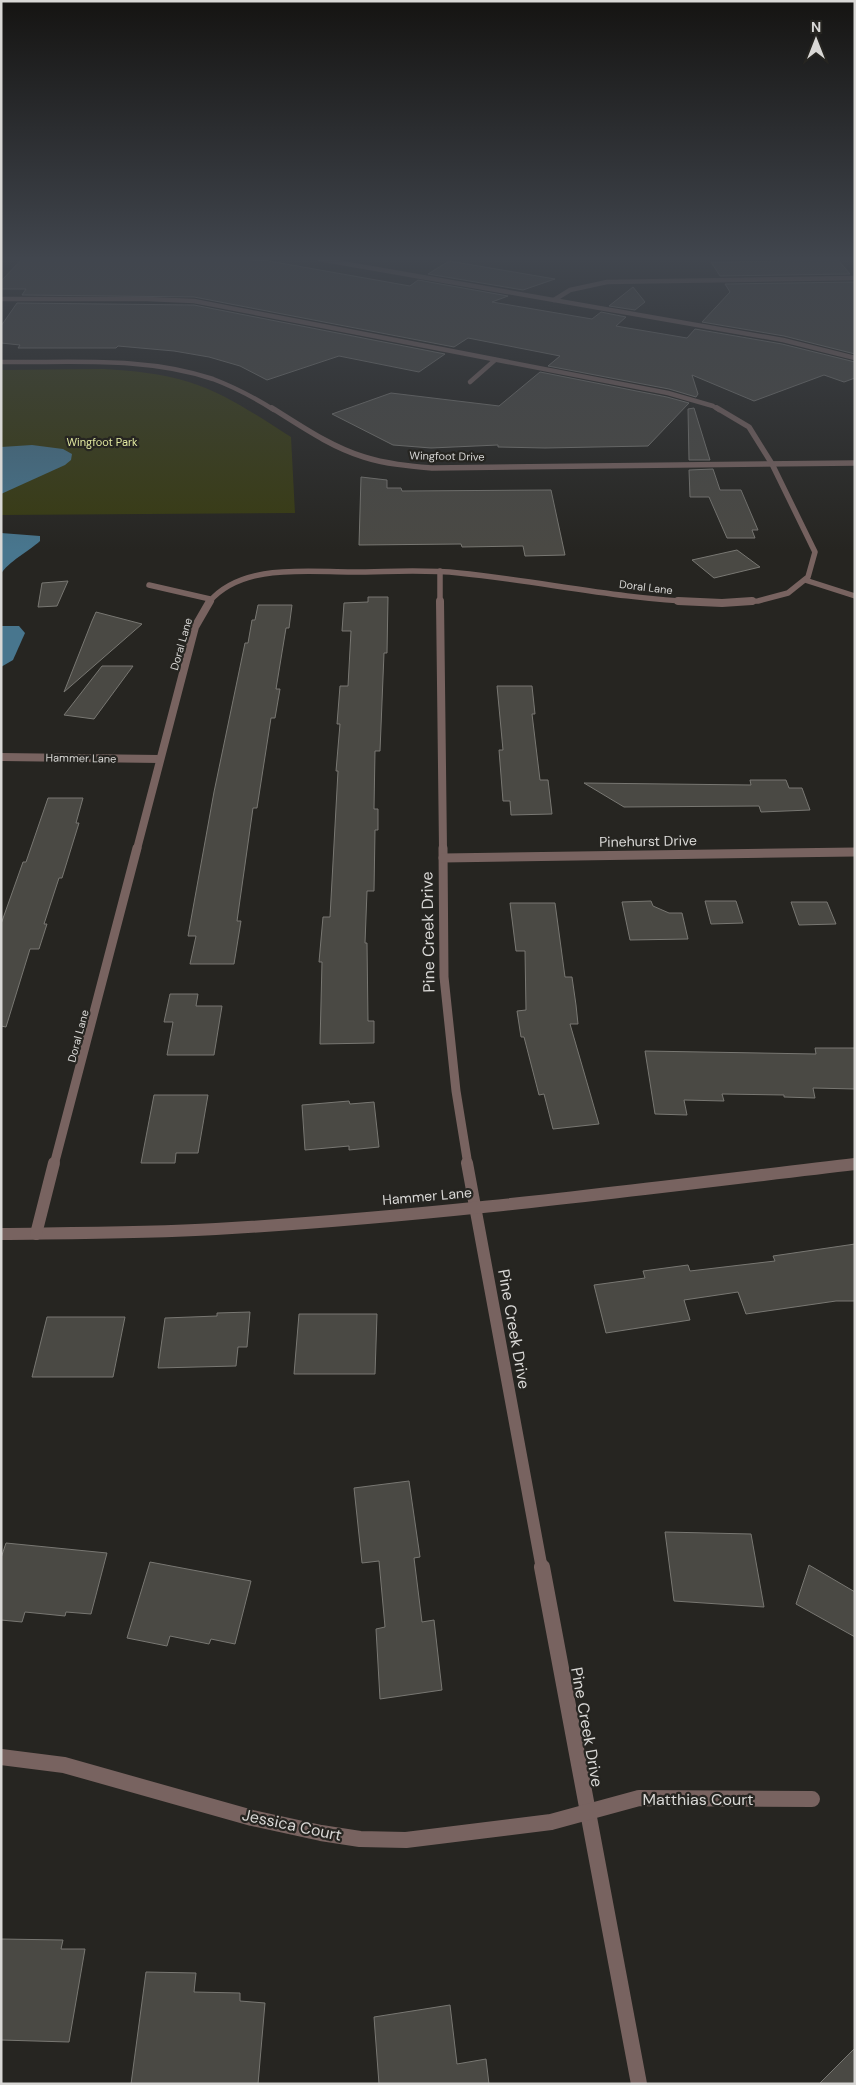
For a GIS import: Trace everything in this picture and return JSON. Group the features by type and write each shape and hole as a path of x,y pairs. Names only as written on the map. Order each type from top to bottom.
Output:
{"street":[{"path":"476,356 668,393 713,406 749,427 772,464 815,552 816,562 805,580 855,596"},
{"path":"470,382 495,360"},
{"name":"Wingfoot Drive","path":"1,362 146,364 194,373 232,388 354,454 378,461 404,465 432,468 855,462"},
{"name":"Doral Lane","path":"36,1234 195,627 210,599 226,586 266,574 440,571 694,603 719,604 755,602 770,598 796,587 805,580"},
{"name":"Pine Creek Drive","path":"440,571 444,977 448,1027 475,1207 586,1812 639,2084"},
{"path":"149,585 210,599"},
{"name":"Hammer Lane","path":"1,757 160,759"},
{"name":"Pinehurst Drive","path":"443,858 855,852"},
{"name":"Hammer Lane","path":"1,1234 257,1228 475,1207 855,1164"},
{"name":"Jessica Court","path":"1,1756 64,1765 252,1818 360,1839 406,1840 551,1822 586,1812"},
{"name":"Matthias Court","path":"586,1812 639,1798 812,1799"}],"green space":[{"name":"Wingfoot Park","path":"104,369 157,374 216,392 291,437 295,513 1,515 1,370"}],"water":[{"path":"32,445 63,449 72,454 71,460 65,465 1,494 1,447"},
{"path":"1,533 40,536 40,541 14,561 1,574"},
{"path":"1,626 19,626 25,633 13,660 1,667"}],"building":[{"path":"205,356 338,356 267,380 240,366"},
{"path":"341,356 442,356 419,372"},
{"path":"560,356 832,356 855,362 855,378 844,382 824,375 754,401 692,375 698,394 696,397 669,389 548,366"},
{"path":"540,372 689,403 648,446 545,448 498,447 498,445 431,448 393,445 332,414 391,393 499,406"},
{"path":"694,408 710,460 689,460 688,409"},
{"path":"713,469 720,490 741,490 758,530 752,530 755,538 727,538 709,497 690,497 689,470"},
{"path":"361,477 387,480 387,488 401,488 402,491 551,490 565,555 525,556 523,546 462,547 461,544 359,545"},
{"path":"737,550 760,567 714,578 692,560"},
{"path":"68,581 57,606 38,607 42,583"},
{"path":"368,597 388,597 387,653 384,653 380,751 375,751 374,809 378,809 378,830 375,830 374,891 367,891 365,943 367,943 368,1021 374,1021 374,1043 320,1044 322,962 319,962 323,917 330,917 338,771 336,771 340,724 337,724 340,686 348,686 351,631 342,631 344,603 368,602"},
{"path":"258,605 292,605 289,628 286,628 276,689 280,689 275,718 271,718 257,808 253,808 237,921 241,921 234,964 190,964 196,936 188,936 214,792 245,643 248,643 252,620 255,620"},
{"path":"96,612 142,624 64,692 92,621"},
{"path":"102,666 133,666 94,719 64,715"},
{"path":"497,686 532,686 535,714 532,714 540,780 548,780 552,814 511,815 510,801 503,801 499,750 503,750"},
{"path":"750,780 786,780 789,788 802,788 810,810 761,812 759,806 624,807 584,783 751,785"},
{"path":"48,798 83,798 76,823 79,823 62,878 59,878 44,924 47,924 39,949 30,949 6,1027 1,1026 1,924 23,862 26,862"},
{"path":"651,901 653,906 669,913 682,913 688,939 630,940 622,902"},
{"path":"705,901 736,901 743,923 711,924"},
{"path":"791,902 827,902 836,924 799,925"},
{"path":"510,903 555,903 565,977 572,977 576,1005 578,1024 570,1024 599,1124 553,1129 544,1094 539,1095 524,1037 521,1037 517,1011 526,1010 525,951 516,951"},
{"path":"170,994 198,994 196,1006 222,1006 214,1055 167,1055 173,1022 164,1022"},
{"path":"815,1048 855,1048 855,1089 813,1088 815,1098 784,1097 784,1095 722,1094 724,1101 684,1100 687,1115 655,1114 645,1051 816,1054"},
{"path":"154,1095 208,1095 198,1153 176,1153 175,1163 141,1163"},
{"path":"349,1101 350,1104 374,1102 379,1147 349,1150 349,1146 305,1150 302,1105"},
{"path":"855,1244 855,1301 836,1301 746,1314 738,1292 684,1300 690,1320 606,1333 594,1285 645,1278 643,1271 688,1265 690,1271 775,1261 773,1256"},
{"path":"250,1312 247,1347 238,1347 236,1366 158,1368 165,1318 217,1316 217,1313"},
{"path":"299,1314 377,1314 375,1374 294,1374"},
{"path":"47,1317 125,1317 113,1377 32,1377"},
{"path":"409,1481 420,1557 414,1558 422,1622 434,1620 442,1690 380,1699 376,1629 385,1627 379,1561 362,1563 354,1488"},
{"path":"665,1532 751,1534 764,1607 674,1601"},
{"path":"6,1543 107,1553 91,1614 66,1612 65,1616 25,1612 22,1622 1,1620 1,1558"},
{"path":"150,1562 251,1581 235,1644 211,1639 209,1644 170,1636 167,1646 127,1638"},
{"path":"809,1565 855,1592 855,1637 796,1604"},
{"path":"1,1939 63,1940 61,1949 85,1949 69,2042 1,2040"},
{"path":"146,1972 196,1973 194,1992 240,1993 240,2001 265,2003 258,2084 131,2084"},
{"path":"450,2005 457,2064 486,2059 489,2084 379,2084 374,2017"},
{"path":"855,2048 855,2084 819,2084"}]}
